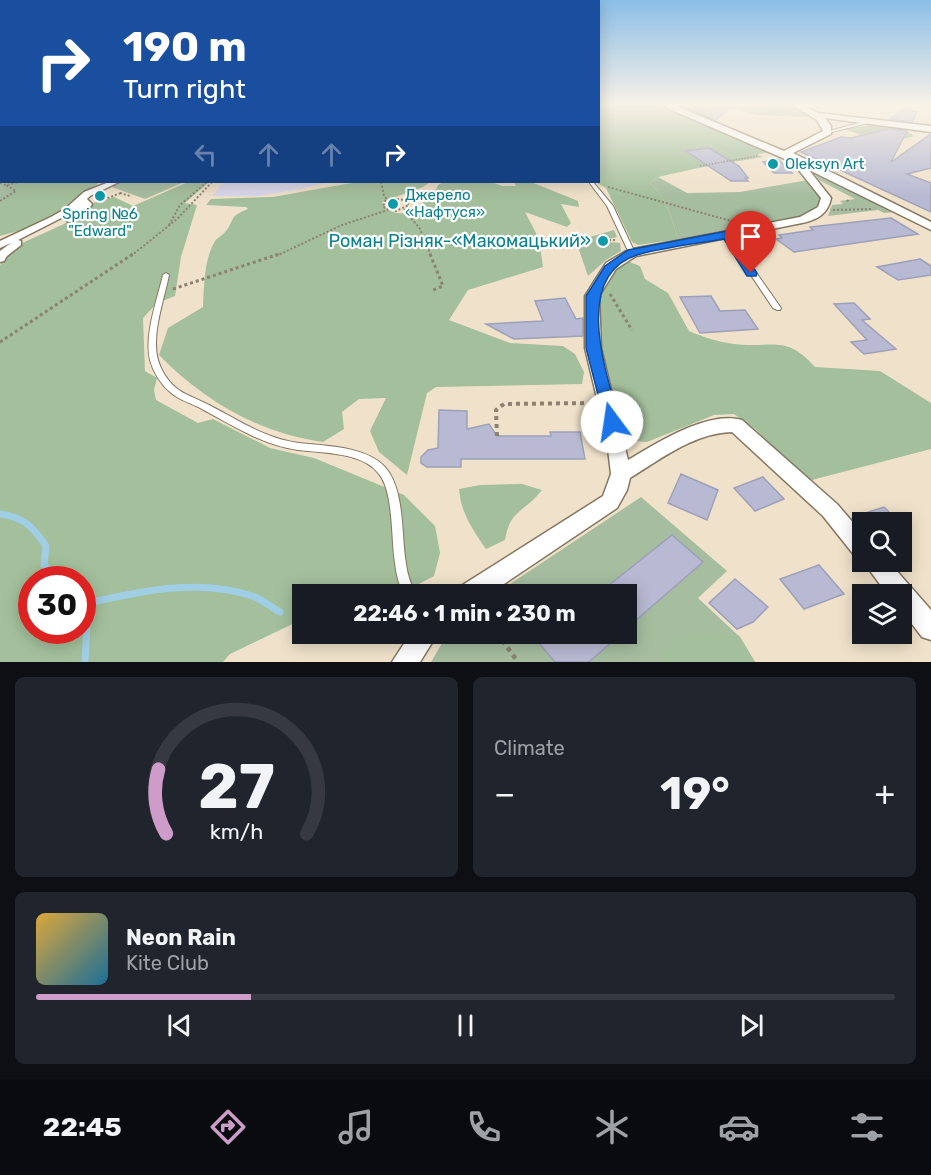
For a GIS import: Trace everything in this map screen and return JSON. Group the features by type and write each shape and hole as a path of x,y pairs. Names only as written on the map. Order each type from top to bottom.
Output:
{"street":[{"path":"737,136 931,226"},
{"path":"484,584 610,502 620,482 621,474 607,403 593,348 592,296 611,266 632,253 756,230 817,215 825,208 826,198 821,189 788,152 820,136"},
{"path":"0,245 68,211 81,198 113,183"},
{"path":"0,259 11,247 61,224 85,208 89,202 81,198"},
{"path":"917,219 931,240"},
{"path":"621,474 677,441 723,424 736,425 830,510 852,536"},
{"path":"883,572 931,628"},
{"path":"405,662 418,644"}],"lane":[{"path":"592,183 610,206 632,253"},
{"path":"727,235 777,308"},
{"path":"166,275 154,334 153,357 159,372 173,390 267,438 287,445 347,453 370,461 382,469 390,484 400,572 405,584"}],"path":[{"path":"700,166 760,155"},
{"path":"0,183 16,191 0,201"},
{"path":"6,185 14,183"},
{"path":"169,227 180,205 209,183"},
{"path":"0,342 143,248 169,227 209,183"},
{"path":"163,292 271,258 342,225 388,210 404,209 409,205 408,201 389,200 384,196 381,183"},
{"path":"595,183 694,209 756,230"},
{"path":"100,201 121,193"},
{"path":"388,210 382,205 389,200"},
{"path":"404,209 413,215 431,253 436,273 442,279 443,286 431,291"},
{"path":"836,210 876,209"},
{"path":"603,279 622,317 632,330"},
{"path":"497,436 496,410 504,405 607,403"},
{"path":"505,644 518,662"}],"shaded area":[{"path":"223,183 324,183 259,196 212,196"}],"green space":[{"path":"600,136 732,136 770,152 736,158 709,144 678,150 698,168 658,177 650,183 656,189 671,216 678,239 638,245 632,242 606,188 597,183 600,183"},
{"path":"862,136 914,136 884,144"},
{"path":"709,144 736,158 757,154 763,157 698,168 677,150"},
{"path":"814,173 894,212 884,213 878,210 828,216 832,205 843,204 840,201 855,199 819,180"},
{"path":"658,177 687,193 740,192 808,180 820,198 818,208 810,215 678,239 664,202 650,183"},
{"path":"0,183 59,183 0,214"},
{"path":"99,183 54,215 25,229 0,236 0,204 21,190 11,184"},
{"path":"118,183 182,183 145,199 109,186"},
{"path":"186,183 208,183 185,203 197,205 181,257 175,296 157,303 143,318 145,371 157,378 154,390 156,400 198,423 213,419 270,448 314,458 404,495 435,526 440,553 434,576 419,584 292,584 292,624 230,654 223,662 0,662 0,265 20,244 64,224 93,203 114,197 133,206"},
{"path":"351,183 429,183 382,202 391,211 409,213 428,208 420,200 435,192 441,183 494,183 502,186 516,186 514,183 533,183 578,201 579,207 561,204 571,223 567,227 525,212 539,239 543,267 468,290 449,320 510,343 563,346 575,354 584,372 582,384 436,387 427,393 407,475 379,452 370,431 386,398 359,399 342,412 344,429 323,442 299,438 255,423 214,400 176,372 159,355 168,328 203,307 205,273 211,248 235,216 248,209 246,207 206,205 211,199 273,197"},
{"path":"614,230 617,237 600,241 620,243 621,251 606,260 588,276 576,241"},
{"path":"627,261 640,266 645,279 668,293 689,331 728,343 786,346 804,356 815,367 880,371 931,403 931,449 808,481 755,429 734,414 714,415 647,442 629,437 622,428 609,387 599,340 598,317 601,295 611,276"},
{"path":"522,484 542,490 510,522 505,540 486,549 465,513 459,489 480,485"},
{"path":"641,497 727,571 698,598 740,637 755,662 431,662 442,644 637,644 637,584 510,584"},
{"path":"675,635 740,637 755,662 659,662"}],"building":[{"path":"904,136 891,162 931,136 931,168 907,174 931,183 931,212 801,152 841,137"},
{"path":"709,148 739,166 748,181 731,181 686,151"},
{"path":"778,159 792,173 774,173 763,162"},
{"path":"891,218 918,234 794,252 776,239 782,238 779,235 813,230 810,227"},
{"path":"920,259 931,266 931,275 898,280 877,267"},
{"path":"711,296 720,311 745,310 758,329 700,333 680,297"},
{"path":"565,298 576,319 583,318 583,336 514,339 486,324 543,321 535,301"},
{"path":"854,303 870,319 862,320 896,349 864,354 851,342 867,340 834,304"},
{"path":"439,410 467,411 467,429 489,424 497,436 551,436 550,432 580,432 585,459 461,459 461,467 427,467 421,463 421,457 428,450 438,448"},
{"path":"681,474 718,490 707,520 668,503"},
{"path":"763,477 784,499 755,511 734,488"},
{"path":"884,507 889,512 868,512"},
{"path":"672,535 703,562 637,619 637,584 611,584"},
{"path":"819,565 844,594 804,609 780,579"},
{"path":"735,579 768,607 753,622 737,629 709,603"},
{"path":"540,644 609,644 589,662 555,662"}],"waterway":[{"path":"0,514 22,520 37,533 46,546 45,566"},
{"path":"96,601 170,588 211,588 252,596 280,612"},
{"path":"85,662 86,644"}],"place":[{"name":"Oleksyn Art","path":"773,164"},
{"name":"Spring №6 \"Edward\"","path":"100,196"},
{"name":"Джерело «Нафтуся»","path":"393,204"},
{"name":"Роман Різняк-«Макомацький»","path":"603,241"}],"route":[{"path":"612,422 593,348 592,296 611,266 632,253 727,235 751,273"}]}
